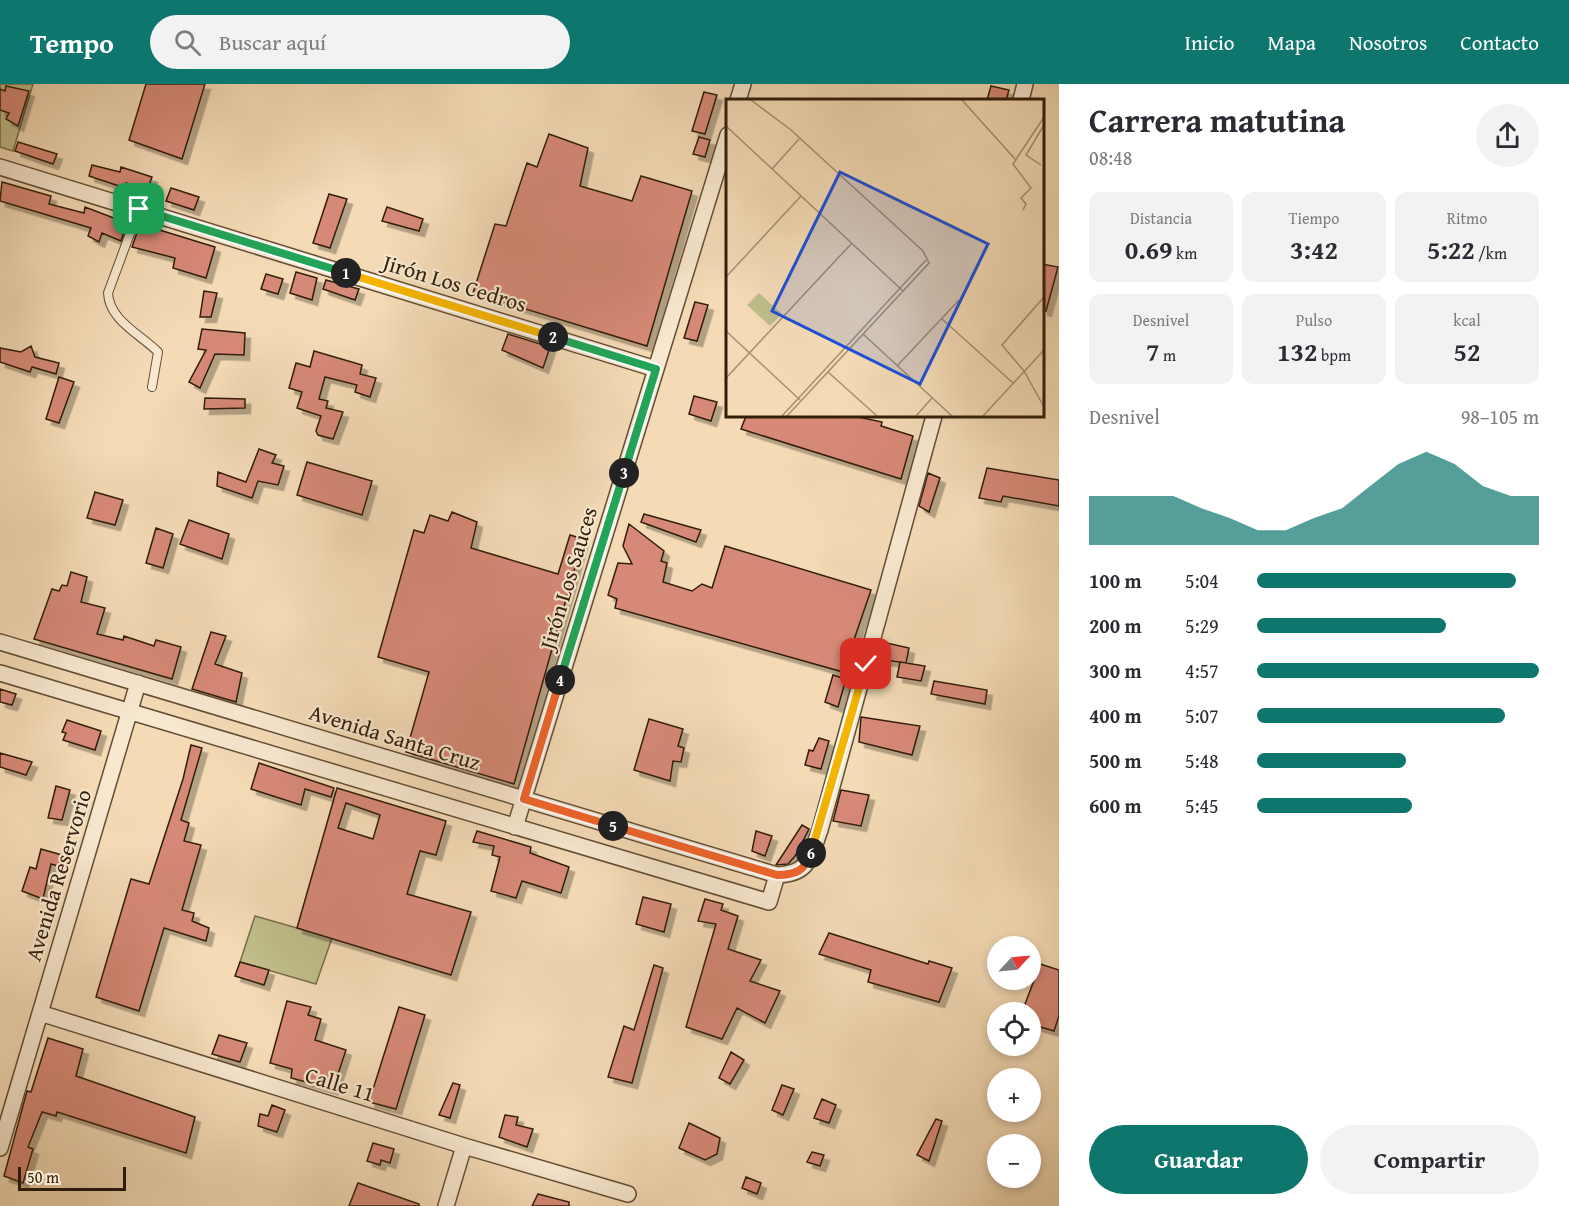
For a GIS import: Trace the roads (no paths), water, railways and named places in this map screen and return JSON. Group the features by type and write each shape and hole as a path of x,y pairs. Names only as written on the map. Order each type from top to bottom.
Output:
{"street":[{"path":"738,99 743,84"},
{"path":"1021,99 1025,84"},
{"name":"Jirón Los Sauces","path":"515,827 726,142"},
{"name":"Jirón Los Cedros","path":"0,167 656,369"},
{"path":"0,673 769,902 777,875 800,871 808,864 820,830 934,417"},
{"name":"Avenida Santa Cruz","path":"0,642 777,875"},
{"name":"Avenida Reservorio","path":"0,1148 138,683"},
{"name":"Calle 11","path":"40,1013 464,1146 628,1194"},
{"path":"447,1206 464,1146"}],"lane":[{"path":"139,209 108,293 108,304 113,313 158,352 152,387"}]}
